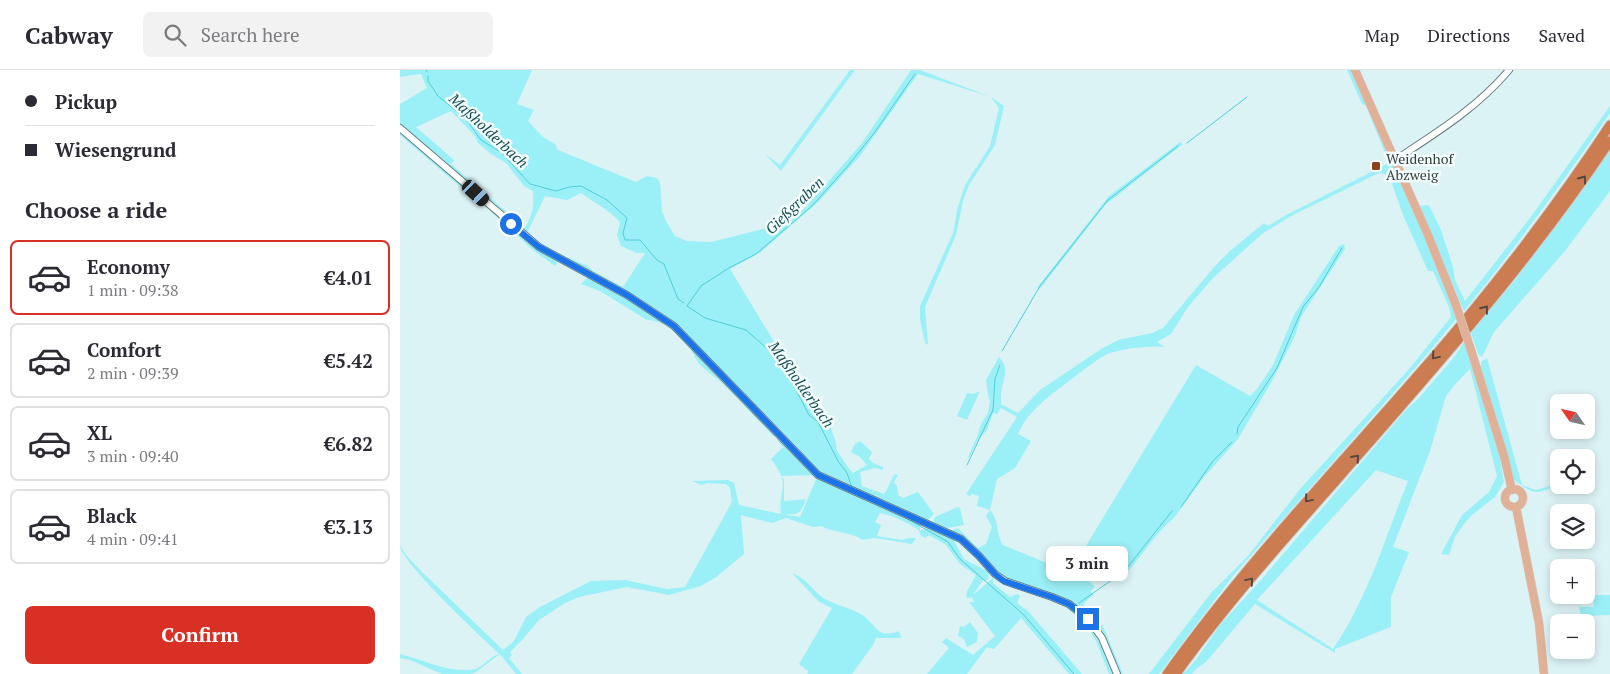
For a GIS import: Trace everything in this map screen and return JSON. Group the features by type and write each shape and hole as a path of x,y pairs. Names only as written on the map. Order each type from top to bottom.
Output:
{"highway":[{"path":"1167,674 1216,609 1290,519 1432,360 1491,288 1554,206 1610,125"},
{"path":"1176,674 1206,633 1288,535 1486,308 1546,232 1610,141"}],"main road":[{"path":"1355,70 1428,235 1456,305 1495,424 1512,490"},
{"path":"1512,490 1520,492 1523,497 1520,504 1516,507 1508,505 1505,500 1507,493 1512,490"},
{"path":"1516,507 1539,623 1544,674"}],"street":[{"path":"1395,160 1468,111 1509,70"},
{"path":"400,128 539,247 627,295 674,326 818,475 961,539 1004,581 1069,604 1088,619 1102,638 1117,674"}],"shaded area":[{"path":"400,70 532,70 517,104 534,110 528,121 543,137 555,144 558,150 636,182 647,176 657,178 660,182 662,211 675,236 687,241 711,242 783,224 793,219 807,206 862,143 911,70 920,70 991,97 918,74 860,156 819,201 761,252 730,269 793,373 821,415 829,422 837,451 848,468 853,473 867,465 860,457 851,452 855,444 860,441 872,452 869,459 883,467 883,470 875,468 860,472 862,486 884,494 895,474 898,475 894,483 897,486 898,495 903,498 918,492 934,514 926,522 920,520 920,531 900,520 880,513 875,522 881,525 877,536 902,540 916,538 912,544 874,538 862,540 856,536 824,528 823,526 813,527 786,518 772,523 741,515 744,554 716,577 701,586 669,595 627,587 579,597 565,603 539,620 510,652 512,655 509,658 522,674 516,674 500,654 471,674 442,674 410,660 400,658 400,654 437,666 466,670 476,669 499,654 427,583 413,567 400,545 406,555 422,572 503,650 514,641 526,617 540,607 591,581 625,580 667,589 685,587 732,502 730,488 726,484 707,483 702,485 692,481 728,480 734,483 739,505 781,514 780,503 783,485 781,476 771,459 783,447 777,440 779,437 773,436 722,383 700,364 687,343 678,333 666,325 647,320 600,291 581,284 590,275 559,259 555,266 534,251 470,192 464,190 400,135 400,104 427,88 421,74 400,77","holes":["451,111 475,136 478,143 506,163 524,186 533,191 532,210 525,228 451,164 454,160 416,127","581,193 612,214 620,222 617,235 621,246 637,253 645,253 623,287 593,271 588,266 559,254 527,233 545,196 567,200","818,475 800,517 787,515 799,512 806,499 784,501 784,479 781,476"]},
{"path":"850,70 855,70 781,171 765,154 780,165"},
{"path":"1347,70 1355,70 1376,116 1457,318 1423,359 1233,576 1159,674 1149,674 1211,593 1247,557 1301,488 1409,369 1451,317 1449,307 1433,271 1428,271 1403,215 1390,178 1379,173 1291,216 1262,234 1212,279 1188,307 1171,334 1157,342 1165,347 1135,348 1107,354 1047,398 1022,425 1018,434 1031,441 1015,468 997,479 990,510 977,506 979,496 966,494 1017,417 1001,408 997,414 993,413 987,430 968,457 981,424 988,413 990,401 986,380 999,357 1005,368 1001,404 1018,413 1040,390 1101,349 1118,340 1152,333 1163,328 1214,267 1231,250 1264,223 1268,226 1389,163 1366,106 1362,104"},
{"path":"991,97 1004,106 995,145 969,185 963,201 956,235 925,307 928,345 925,343 920,319 920,306 953,233 957,210 965,185 990,146 999,108"},
{"path":"1610,106 1610,113 1557,189 1464,311 1419,206 1429,205 1441,230 1453,267 1455,280 1465,301 1530,218"},
{"path":"1180,142 1183,144 1105,205 1040,289 1037,288 1108,197"},
{"path":"1610,147 1610,191 1565,251 1494,332 1482,357 1478,354 1471,333 1518,276"},
{"path":"1344,244 1345,249 1301,317 1295,336 1272,381 1238,439 1204,477 1174,518 1161,530 1127,572 1121,567 1108,562 1109,565 1088,580 1095,587 1091,591 1093,595 1083,604 1099,623 1096,625 1097,629 1102,624 1123,674 1109,674 1096,641 1088,627 1072,612 1059,602 1005,581 961,539 953,539 964,559 989,572 988,580 983,580 973,595 993,578 993,583 1010,597 1017,594 1020,596 1017,603 1028,611 1082,674 1069,674 1021,618 994,649 987,647 967,674 927,674 949,648 942,642 946,638 973,655 995,636 969,602 974,602 972,597 966,597 967,591 976,575 960,564 946,545 929,535 925,538 921,536 919,531 928,528 947,532 958,528 978,548 986,544 992,527 986,516 990,510 995,518 1003,545 1059,568 1079,579 1106,562 1081,554 1196,365 1250,396 1273,365 1294,315 1339,246"},
{"path":"1464,342 1497,442 1504,482 1495,497 1472,515 1464,524 1455,537 1449,555 1441,554 1462,515 1489,492 1497,476 1470,369 1446,396 1430,451 1393,547 1409,552 1391,597 1391,627 1335,649 1335,653 1255,604 1206,662 1192,674 1183,674 1195,661 1220,625 1455,356","holes":["1376,470 1408,481 1366,588 1333,649 1257,600"]},
{"path":"1487,358 1522,485 1536,490 1550,486 1550,488 1536,492 1527,489 1514,480 1481,368 1481,362"},
{"path":"980,391 967,420 957,416 967,393 974,394"},
{"path":"958,507 960,508 964,525 947,528 933,523 935,517"},
{"path":"792,573 802,578 825,599 864,616 878,631 886,634 899,631 901,638 876,638 852,674 807,674 809,672 799,664 832,608 819,602"},
{"path":"1595,595 1610,595 1610,615 1581,614 1579,607 1594,607"},
{"path":"970,622 978,633 977,642 967,647 964,639 958,636 960,626 964,627"}],"waterway":[{"name":"Gießgraben","path":"851,485 847,473 838,461 818,422 809,415 793,384 770,351 746,330 705,318 687,306 701,286 756,254 812,206 875,132 915,74"},
{"name":"Maßholderbach","path":"428,76 428,81 438,96 466,119 481,140 502,153 530,184 556,191 581,186 607,200 627,218 623,233 625,240 640,240 657,260 664,264 678,299 684,303"},
{"path":"1187,143 1247,97"},
{"path":"1002,351 1040,286 1108,200 1178,146"},
{"path":"1237,434 1238,427 1277,368 1303,307 1319,287 1342,248"},
{"path":"967,465 993,410 995,379 1000,365"},
{"path":"1181,507 1213,461 1232,442"},
{"path":"1127,568 1172,511"},
{"name":"Maßholderbach","path":"906,518 948,542 960,559 1023,614 1074,674"},
{"path":"1079,603 1119,575"}],"place":[{"name":"Weidenhof Abzweig","path":"1376,166"}],"route":[{"path":"511,224 539,247 627,295 668,321 688,339 788,446 818,475 961,539 1004,581 1069,604 1088,619"}]}
